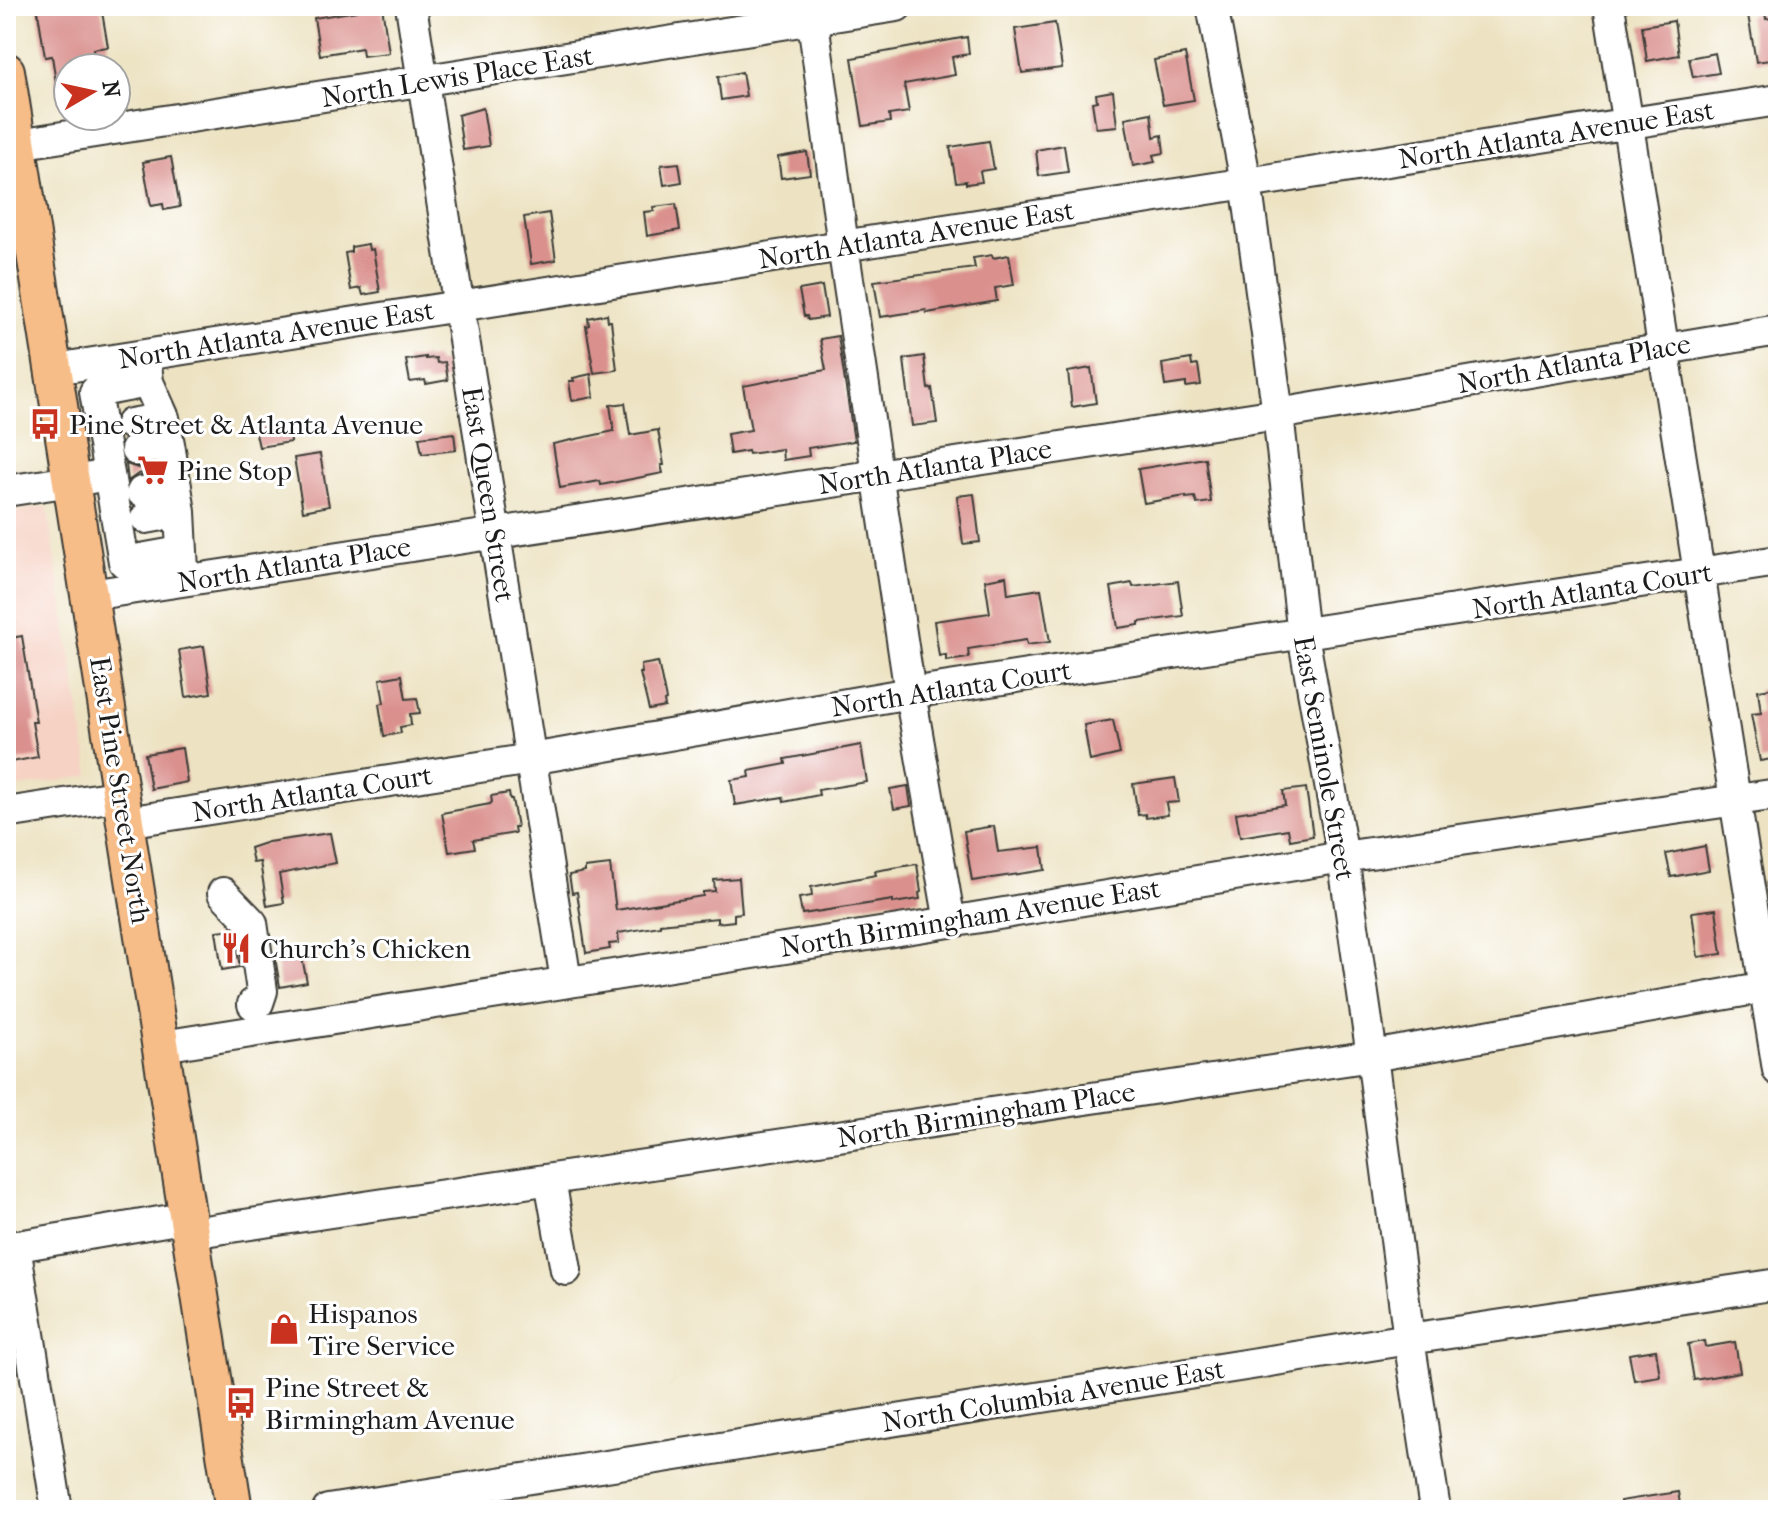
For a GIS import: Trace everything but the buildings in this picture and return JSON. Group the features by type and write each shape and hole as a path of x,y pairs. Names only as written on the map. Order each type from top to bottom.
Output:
{"main road":[{"name":"East Pine Street North","path":"7,89 18,144 17,204 55,369 234,1510"}],"street":[{"name":"East Queen Street","path":"411,6 566,981"},
{"name":"North Lewis Place East","path":"18,144 423,81 812,13 897,6"},
{"name":"East Seminole Street","path":"1212,6 1246,182 1278,414 1303,635 1343,857 1435,1510"},
{"path":"1609,6 1734,801 1772,986 1778,1070"},
{"path":"812,13 843,246 910,693 950,922"},
{"name":"North Atlanta Avenue East","path":"55,369 146,368 459,306 1778,100"},
{"name":"North Atlanta Place","path":"90,595 182,567 495,534 1278,414 1778,330"},
{"path":"146,368 167,431 178,499 182,567 124,562 121,474 95,392 146,368"},
{"path":"121,474 167,431"},
{"path":"6,491 121,474 178,499"},
{"name":"North Atlanta Court","path":"124,808 531,759 910,693 1778,561"},
{"name":"North Birmingham Avenue East","path":"162,1046 1343,857 1778,794"},
{"path":"6,813 124,808"},
{"path":"223,893 252,923 262,991 258,1003 253,1004"},
{"name":"North Birmingham Place","path":"11,1247 550,1180 1372,1056 1772,986"},
{"path":"550,1180 566,1270"},
{"path":"11,1247 51,1509"},
{"name":"North Columbia Avenue East","path":"328,1510 1409,1339 1778,1284"}],"shaded area":[{"path":"47,506 90,776 6,789 6,513"}],"place":[{"name":"Pine Street & Atlanta Avenue","path":"45,424"},
{"name":"Pine Stop","path":"153,470"},
{"name":"Church's Chicken","path":"236,948"},
{"name":"Hispanos Tire Service","path":"284,1329"},
{"name":"Pine Street & Birmingham Avenue","path":"241,1403"}]}
